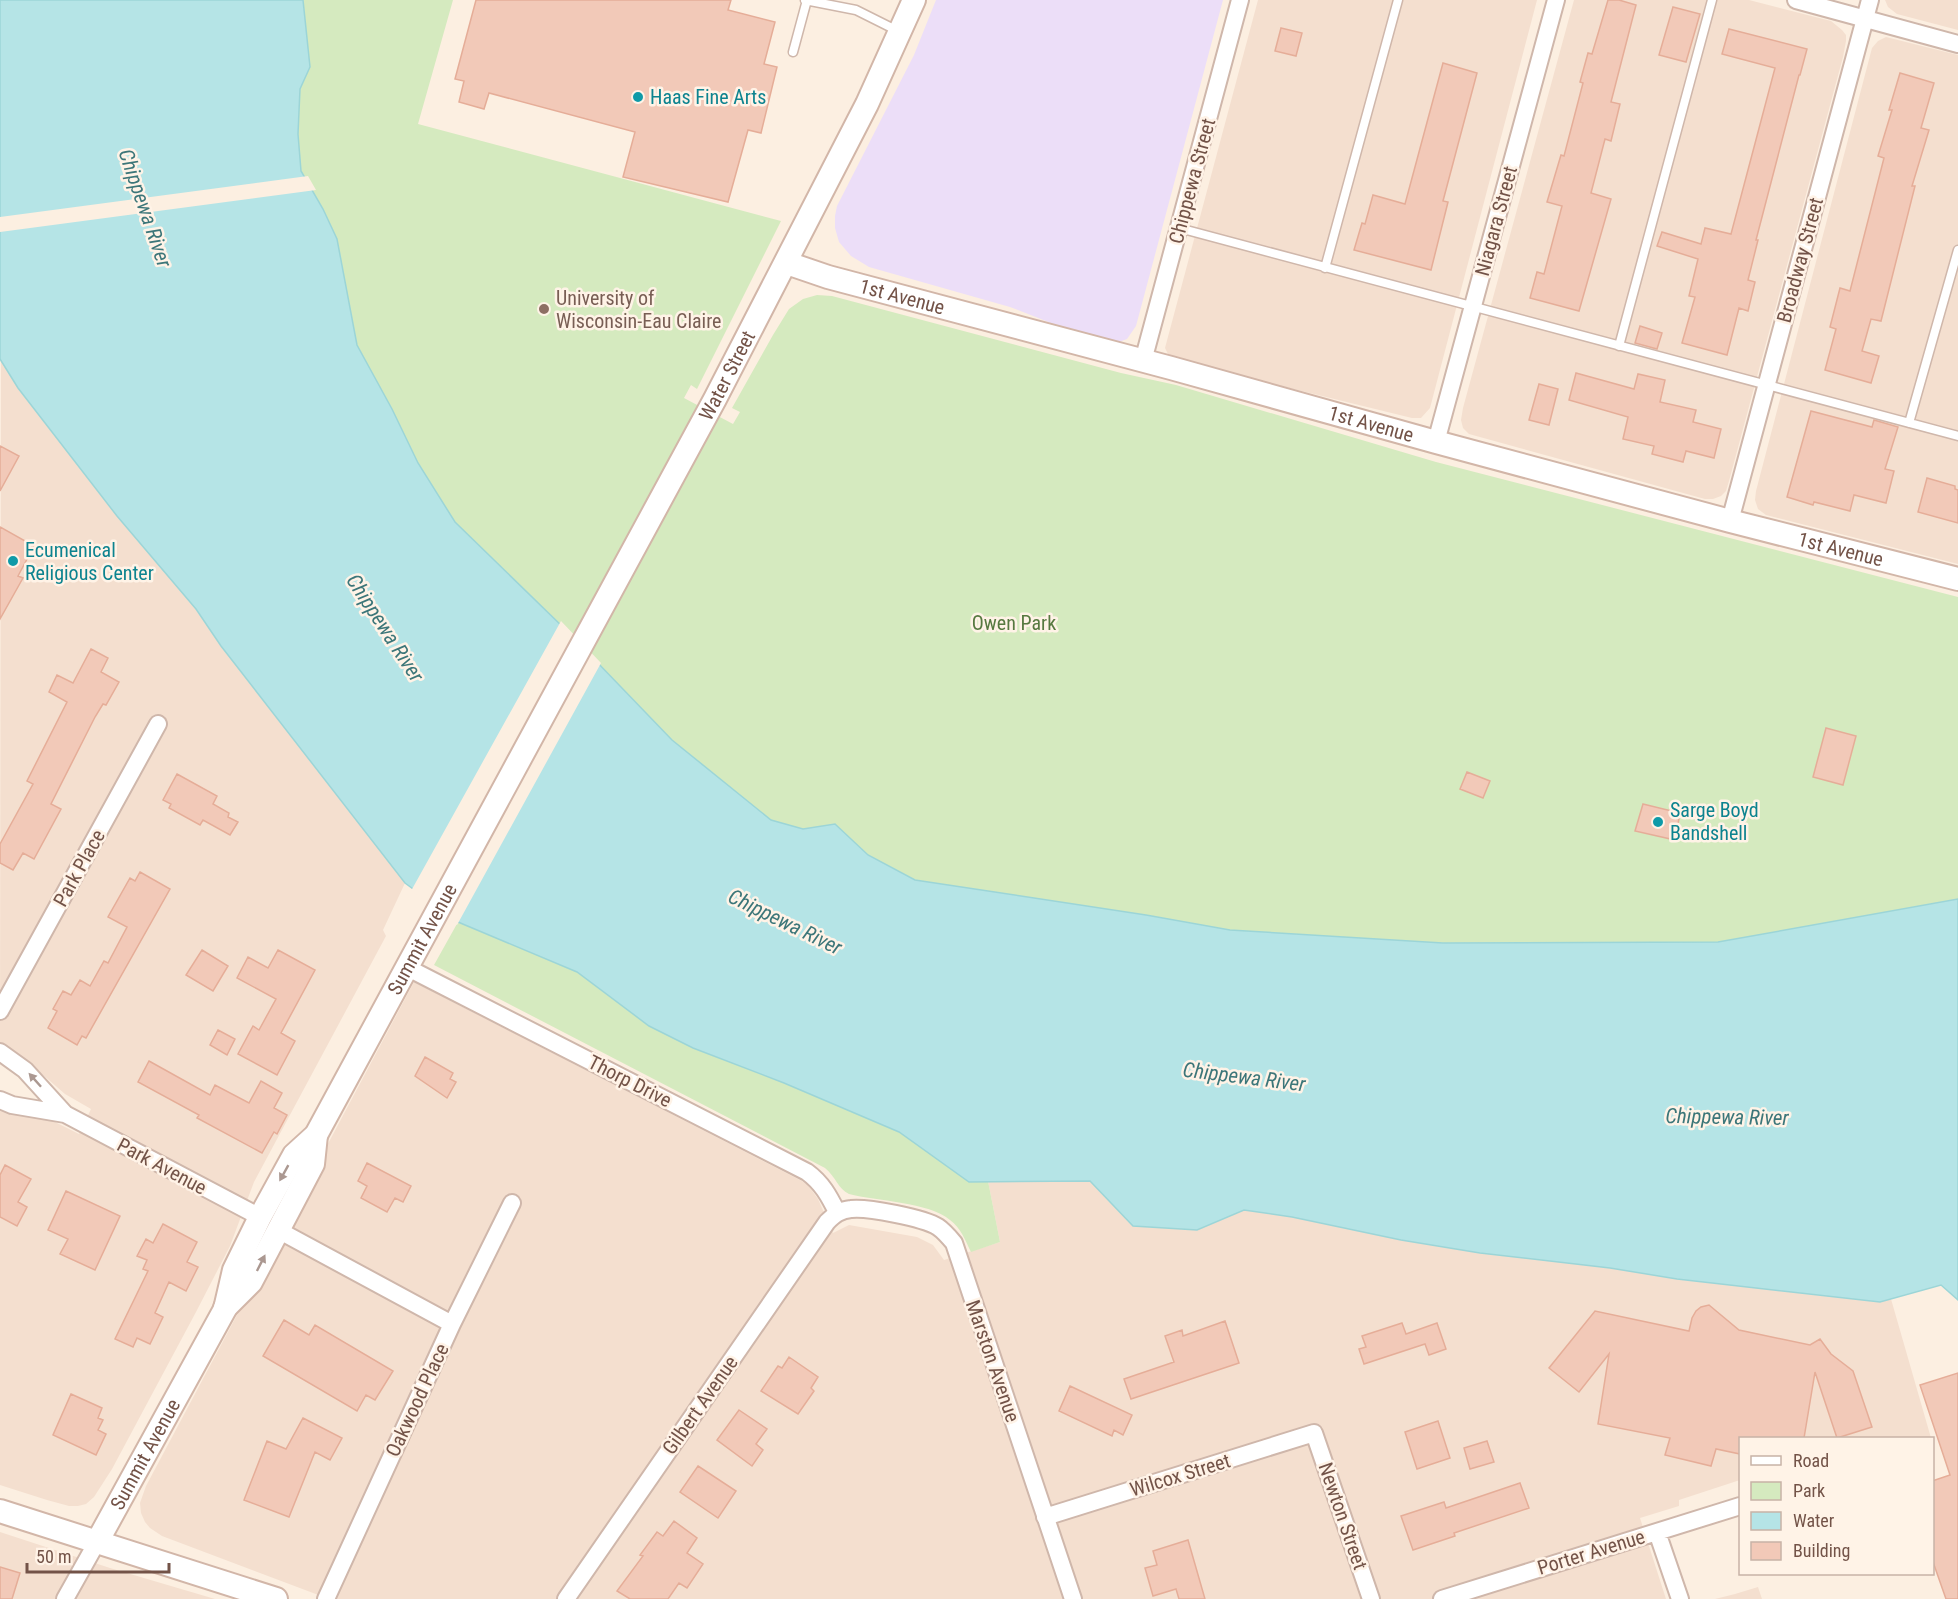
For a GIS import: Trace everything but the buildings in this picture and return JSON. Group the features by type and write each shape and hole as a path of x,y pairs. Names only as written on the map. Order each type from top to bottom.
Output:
{"main road":[{"name":"Water Street","path":"528,743 716,399 787,263 867,104 914,0"},
{"name":"1st Avenue","path":"787,263 828,277 1436,442 1958,579"},
{"name":"Summit Avenue","path":"97,1542 225,1309 251,1282 294,1155 316,1135 528,743"},
{"path":"0,1511 276,1599"}],"street":[{"name":"Chippewa Street","path":"1143,361 1240,0"},
{"name":"Niagara Street","path":"1436,442 1556,0"},
{"path":"1796,0 1958,44"},
{"name":"Broadway Street","path":"1730,521 1870,0"},
{"name":"Park Place","path":"0,1011 158,724"},
{"name":"Thorp Drive","path":"410,959 807,1172 817,1179 837,1212"},
{"name":"Park Avenue","path":"0,1052 25,1070 65,1114"},
{"name":"Park Avenue","path":"0,1100 12,1105 65,1114 452,1324"},
{"name":"Oakwood Place","path":"326,1599 452,1324 513,1203"},
{"name":"Marston Avenue","path":"837,1212 864,1209 925,1221 939,1227 954,1243 1073,1599"},
{"name":"Gilbert Avenue","path":"566,1599 827,1222 837,1212"},
{"name":"Wilcox Street","path":"1045,1517 1314,1433"},
{"name":"Newton Street","path":"1314,1433 1371,1599"},
{"name":"Porter Avenue","path":"1442,1599 1739,1506"},
{"path":"1657,1532 1680,1599"},
{"name":"Summit Avenue","path":"64,1599 97,1542"}],"lane":[{"path":"793,52 806,0 856,10 901,32"},
{"path":"1325,267 1398,0"},
{"path":"1619,346 1712,0"},
{"path":"1179,228 1958,436"},
{"path":"1909,423 1958,250"}],"shaded area":[{"path":"936,0 1223,0 1136,326 1127,339 1119,342 1108,339 1051,323 1010,307 869,267 851,256 839,242 835,228 837,206 914,55"},
{"path":"1258,0 1537,0 1430,408 1421,418 1412,418 1187,363 1168,354 1165,348"},
{"path":"1574,0 1749,0 1831,21 1846,35 1843,57 1729,481 1726,491 1713,499 1705,499 1469,434 1463,428 1461,420 1463,408"},
{"path":"1885,0 1958,0 1958,30 1897,14 1888,7"},
{"path":"1886,37 1958,55 1958,564 1766,515 1758,509 1755,500 1872,48"},
{"path":"1,360 18,388 117,516 196,609 221,646 405,883 383,930 386,936 254,1182 230,1246 196,1312 112,1469 94,1497 86,1504 78,1506 69,1506 0,1485 0,1106 53,1121 79,1134 91,1109 65,1094 27,1061 0,1042"},
{"path":"414,982 800,1180 808,1185 818,1199 833,1233 849,1225 917,1237 933,1245 944,1260 1000,1242 988,1181 1091,1181 1133,1226 1197,1230 1244,1210 1480,1253 1610,1268 1677,1279 1880,1302 1891,1299 1931,1437 1739,1437 1739,1480 1679,1500 1679,1506 1640,1518 1666,1599 329,1599 162,1536 150,1528 141,1513 140,1503 146,1486"},
{"path":"0,1532 110,1568 215,1599 0,1599"},
{"path":"1758,1587 1762,1599 1715,1599 1735,1594"}],"green space":[{"name":"Owen Park","path":"303,0 453,0 418,124 781,221 697,389 691,385 684,398 733,424 740,412 732,408 789,309 803,299 817,295 832,296 1121,373 1176,385 1436,462 1958,597 1958,899 1718,942 1443,943 1230,930 915,880 868,855 835,824 803,830 771,820 672,740 568,632 455,522 418,463 357,345 337,239 301,171 298,134 300,89 310,67"},
{"path":"458,922 577,972 649,1026 693,1048 784,1083 899,1132 968,1181 988,1181 1000,1242 971,1252 957,1227 941,1214 916,1206 849,1194 825,1168 434,965"}],"water":[{"name":"Chippewa River","path":"0,0 303,0 310,67 300,89 298,134 301,171 337,239 357,345 418,463 455,522 568,632 672,740 771,820 803,829 835,824 868,855 915,880 1230,930 1443,943 1718,942 1958,899 1958,1300 1941,1285 1880,1302 1677,1279 1610,1268 1480,1253 1244,1210 1197,1230 1133,1226 1090,1181 969,1182 899,1132 784,1083 693,1048 649,1026 577,972 458,922 405,883 221,646 196,609 117,516 18,388 0,359"}],"pier":[{"path":"308,176 316,190 0,232 0,217"},
{"path":"561,621 601,663 457,925 411,891"}],"place":[{"name":"Haas Fine Arts","path":"638,97"},
{"name":"University of Wisconsin-Eau Claire","path":"544,309"},
{"name":"Ecumenical Religious Center","path":"13,561"},
{"name":"Sarge Boyd Bandshell","path":"1658,822"}]}
